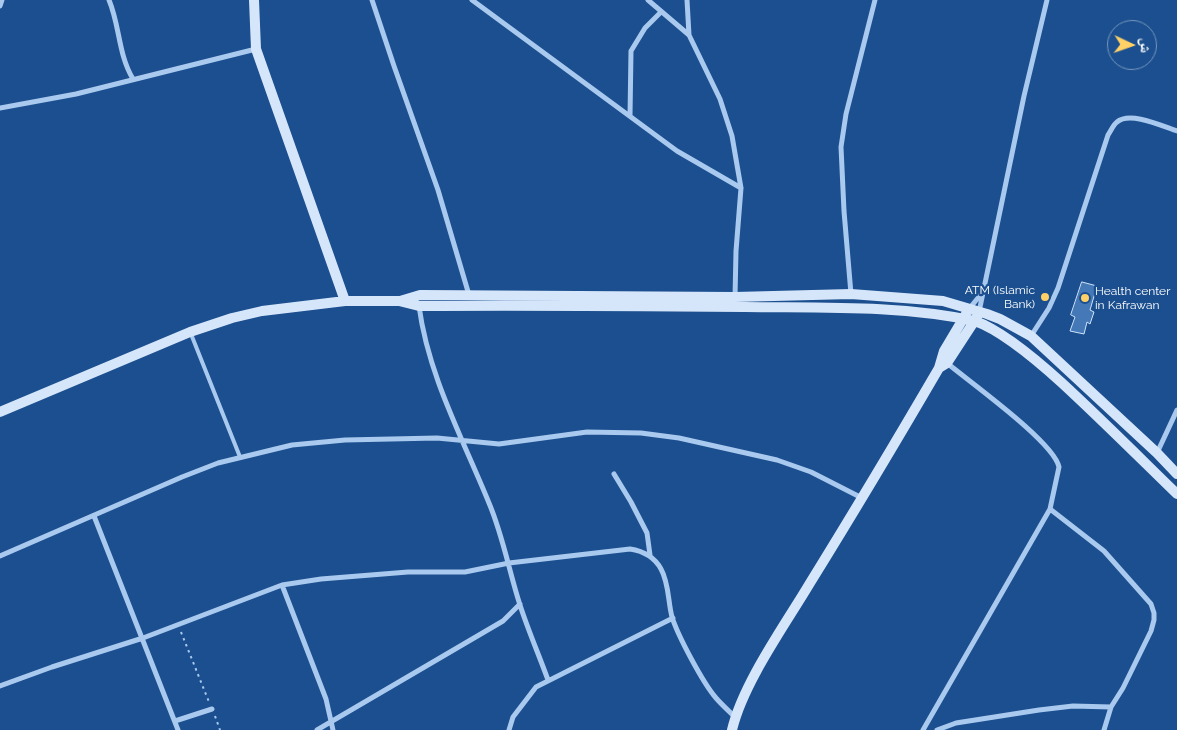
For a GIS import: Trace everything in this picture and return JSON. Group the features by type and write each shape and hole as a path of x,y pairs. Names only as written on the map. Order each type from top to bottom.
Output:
{"main road":[{"path":"254,0 256,49 345,301"},
{"path":"399,301 420,295 735,298 851,294 943,301 959,305 966,314"},
{"path":"0,412 190,332 232,318 262,311 345,301 399,301 420,306 844,308 966,314 1000,319 1031,336 1157,453 1177,474"},
{"path":"943,366 944,351 966,314"},
{"path":"732,730 735,717 760,665 943,366 977,317"},
{"path":"977,317 982,324 1019,347 1047,369 1177,494"}],"street":[{"path":"0,6 2,0"},
{"path":"109,0 116,18 122,57 133,79"},
{"path":"372,0 438,190 469,295"},
{"path":"472,0 677,151 741,188"},
{"path":"648,0 689,35"},
{"path":"687,0 689,35 720,99 732,136 741,188 736,251 735,298"},
{"path":"851,294 844,211 842,138 846,114 875,0"},
{"path":"977,317 1026,88 1047,0"},
{"path":"630,116 631,51 645,28 661,12"},
{"path":"0,108 76,94 256,49"},
{"path":"1031,336 1049,308 1058,288 1108,135 1116,123 1128,117 1137,118 1177,131"},
{"path":"966,314 983,293"},
{"path":"420,295 423,331 428,349 461,440 490,504 520,604 548,680"},
{"path":"923,730 1050,509 1059,468 1058,461 1028,428 943,366"},
{"path":"1157,453 1177,410"},
{"path":"0,556 218,463 292,445 345,440 436,438 499,444 587,432 642,432 680,438 778,460 811,472 862,498"},
{"path":"614,474 647,533 650,556"},
{"path":"1050,509 1104,551 1151,604 1154,613 1151,631 1123,688 1111,707 1104,730"},
{"path":"94,516 144,638 178,730"},
{"path":"0,686 52,667 144,638 282,586 321,579 408,572 466,572 509,563 630,549 650,556 661,569 668,591 673,618 692,659 715,698 735,717"},
{"path":"282,586 326,699 333,730"},
{"path":"317,730 495,626 520,604"},
{"path":"509,730 513,717 536,687 673,618"},
{"path":"937,730 956,723 1039,710 1074,706 1111,707"},
{"path":"175,721 212,709"}],"lane":[{"path":"190,332 240,457"}],"path":[{"path":"178,624 220,730"}],"building":[{"name":"Health center in Kafrawan","path":"1082,282 1097,286 1090,310 1094,312 1090,324 1087,322 1084,334 1070,331 1075,317 1071,315"}],"place":[{"name":"ATM (Islamic Bank)","path":"1045,297"},
{"name":"Health center in Kafrawan","path":"1085,298"}]}
